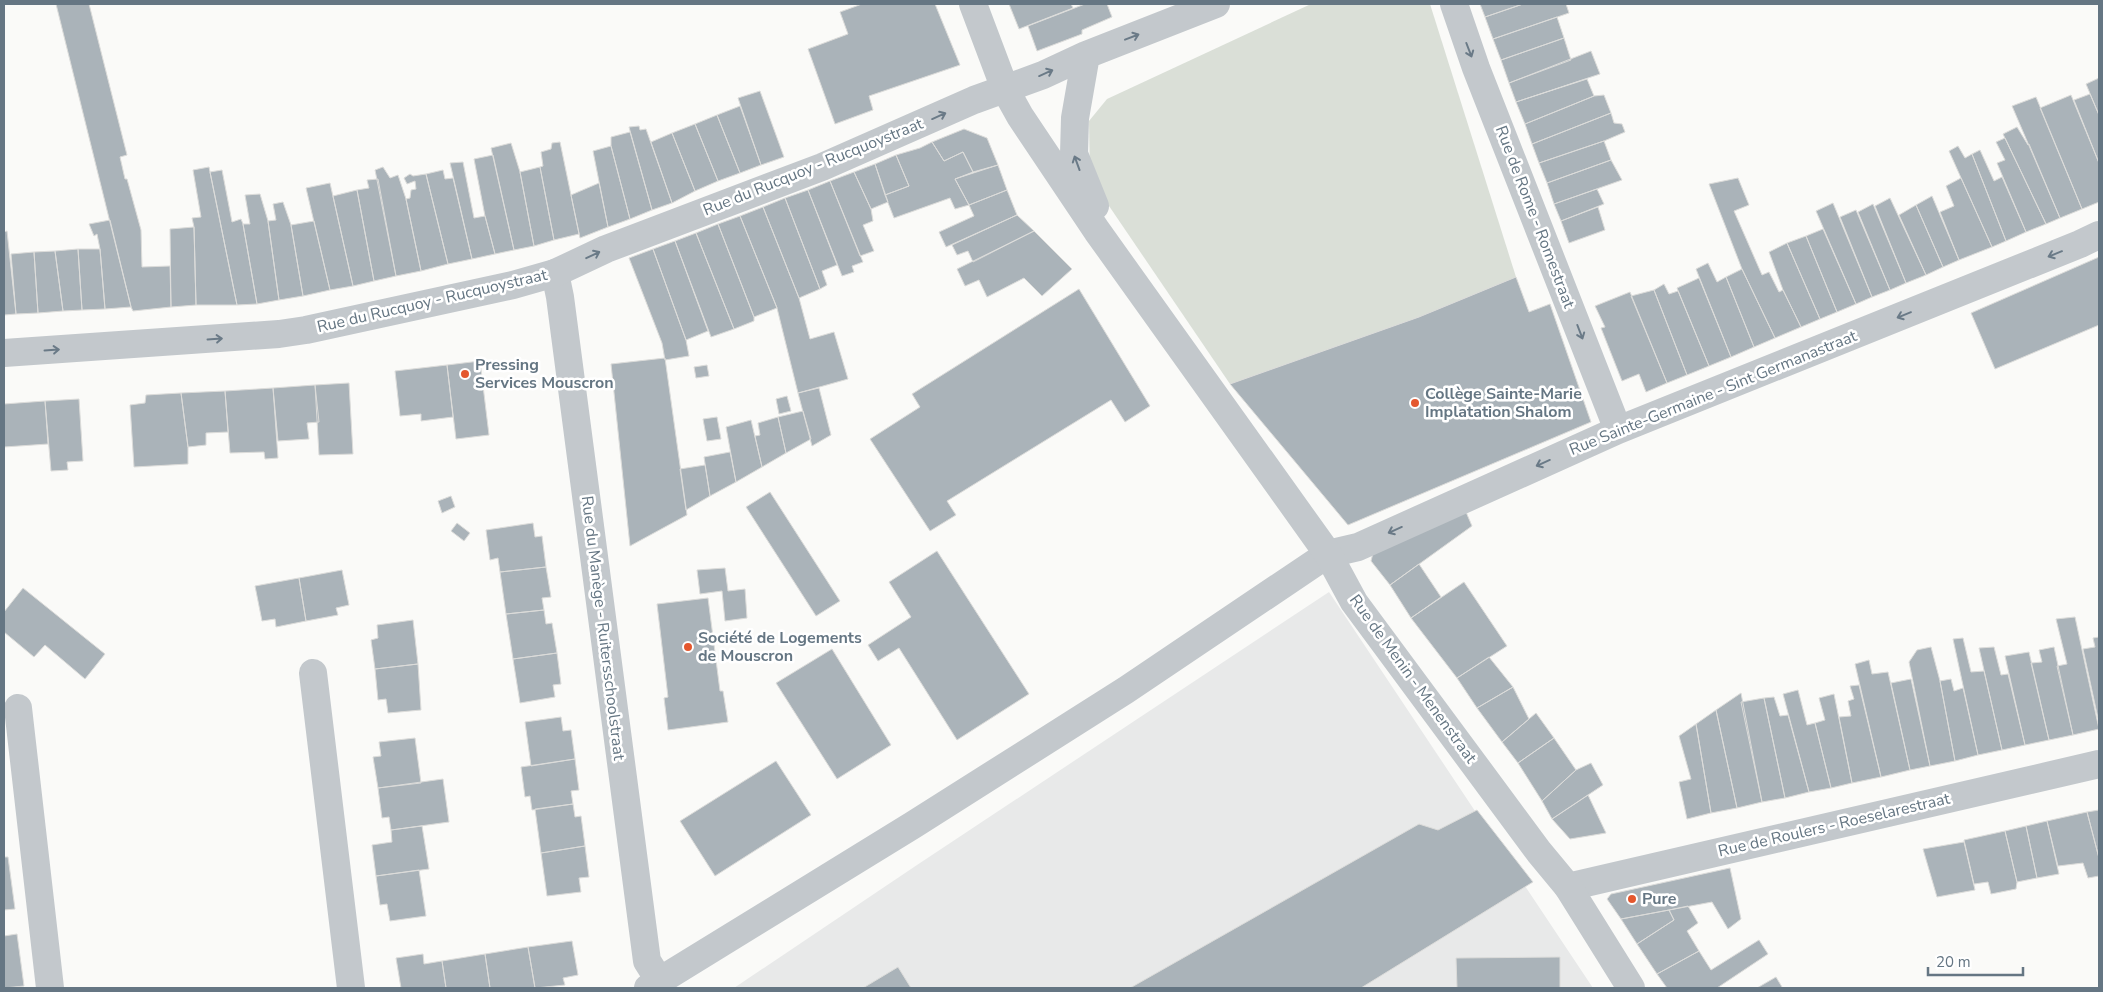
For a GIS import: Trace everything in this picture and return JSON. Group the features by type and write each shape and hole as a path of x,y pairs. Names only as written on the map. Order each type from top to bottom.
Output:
{"street":[{"name":"Rue de Menin - Menenstraat","path":"973,4 1005,89 1025,125 1097,231 1328,554 1354,602 1459,740 1539,852 1568,886 1631,988"},
{"name":"Rue du Rucquoy - Rucquoystraat","path":"4,353 230,338 297,331 506,287 555,272 606,249 822,167 974,100 1043,75 1086,55 1216,4"},
{"name":"Rue de Rome - Romestraat","path":"1454,4 1476,68 1618,430"},
{"name":"Rue de Menin - Menenstraat","path":"1086,55 1075,118 1074,154 1087,192 1126,270"},
{"name":"Rue Sainte-Germaine - Sint Germanastraat","path":"1328,554 1358,547 1618,430 2099,235"},
{"name":"Rue du Manège - Ruitersschoolstraat","path":"555,272 560,297 647,961 654,984"},
{"path":"654,984 905,830 1126,690 1328,554"},
{"path":"312,673 351,988"},
{"path":"18,708 50,988"},
{"name":"Rue de Roulers - Roeselarestraat","path":"1568,886 2099,764"}],"shaded area":[{"path":"1311,4 1430,4 1516,277 1419,317 1230,384 1090,178 1089,121 1107,99"},
{"path":"1329,592 1593,988 734,988 917,865"}],"building":[{"path":"56,4 89,4 127,155 120,157 141,230 142,267 170,266 171,307 133,311 131,307"},
{"path":"862,4 935,4 960,65 869,96 873,110 835,124 808,49 848,34 840,12"},
{"path":"1009,4 1071,4 1073,8 1019,29"},
{"path":"1085,4 1107,4 1112,17 1082,30 1082,34 1037,51 1028,26"},
{"path":"1480,4 1523,4 1485,17"},
{"path":"1523,4 1566,4 1569,13 1493,39 1485,17"},
{"path":"1557,17 1564,38 1501,60 1493,39"},
{"path":"1564,38 1571,60 1509,83 1501,60"},
{"path":"1591,51 1600,74 1516,102 1509,83"},
{"path":"2099,78 2099,115 2086,84"},
{"path":"1587,79 1594,96 1525,124 1516,102"},
{"path":"760,91 784,157 761,165 738,98"},
{"path":"2090,94 2099,115 2099,163 2074,100"},
{"path":"1604,95 1611,113 1532,144 1525,124 1594,96"},
{"path":"2071,95 2099,163 2099,202 2082,209 2040,108"},
{"path":"2036,97 2082,209 2060,218 2012,106"},
{"path":"740,106 761,165 740,173 717,115"},
{"path":"1611,113 1614,123 1622,124 1625,132 1539,163 1532,144"},
{"path":"717,115 740,173 718,181 695,124"},
{"path":"695,124 718,181 695,191 672,133"},
{"path":"639,126 640,130 646,129 672,203 652,210 629,127"},
{"path":"2017,127 2029,144 2060,218 2046,224 2003,134"},
{"path":"964,129 987,138 998,165 973,172 963,152 944,161 932,142"},
{"path":"630,132 652,210 630,219 611,146 611,137"},
{"path":"672,133 695,191 672,203 651,142"},
{"path":"2005,138 2046,224 2026,232 1997,163 2005,160 1996,142"},
{"path":"1604,141 1611,160 1547,183 1539,163"},
{"path":"560,142 579,234 554,240 540,167 543,166 541,152 551,149 552,143"},
{"path":"932,142 944,161 963,152 973,172 955,179 969,205 955,209 950,198 894,218 885,195 909,186 896,155 920,148"},
{"path":"511,143 520,172 534,246 514,250 491,148"},
{"path":"611,146 630,219 608,227 593,151"},
{"path":"1958,146 1965,158 1972,154 2006,241 1992,247 1949,151"},
{"path":"1980,150 1994,181 2002,177 2026,232 2006,241 1972,154"},
{"path":"493,155 514,250 495,254 485,216 474,159"},
{"path":"896,155 909,186 885,195 875,164"},
{"path":"1611,160 1622,180 1554,204 1547,183"},
{"path":"463,162 474,218 485,216 495,254 472,259 450,163"},
{"path":"875,164 888,202 871,209 854,172"},
{"path":"998,165 1007,190 969,205 955,179"},
{"path":"209,167 237,305 196,305 194,227 192,218 201,217 193,170"},
{"path":"383,167 390,178 398,175 406,199 421,271 396,276 375,170"},
{"path":"540,167 554,240 534,246 520,172"},
{"path":"222,170 232,222 241,219 243,224 257,304 237,305 210,172"},
{"path":"443,170 445,179 453,178 472,259 448,264 426,174"},
{"path":"854,172 871,209 873,221 863,225 874,251 860,256 830,181"},
{"path":"410,174 413,176 426,174 448,264 421,271 406,199 410,198 411,190 416,189 415,181 407,184 404,178"},
{"path":"1738,178 1749,205 1734,211 1762,275 1769,272 1779,292 1783,290 1801,327 1775,338 1742,269 1709,184"},
{"path":"1961,178 1992,247 1959,260 1940,212 1954,206 1946,186"},
{"path":"378,179 396,276 374,281 357,190 369,188 367,180"},
{"path":"830,181 863,262 852,266 854,272 842,276 808,190"},
{"path":"330,183 353,286 330,290 306,188"},
{"path":"599,183 608,227 580,238 571,195"},
{"path":"1597,189 1604,204 1561,221 1554,204"},
{"path":"357,190 374,281 353,286 333,196"},
{"path":"808,190 837,265 822,271 827,285 820,289 785,198"},
{"path":"1007,190 1017,215 946,247 939,232 974,216 969,205"},
{"path":"260,194 268,221 279,300 257,304 243,224 250,224 245,195"},
{"path":"1932,196 1959,260 1943,267 1916,205"},
{"path":"785,198 820,289 799,298 763,207"},
{"path":"1890,198 1926,275 1906,283 1875,206"},
{"path":"283,202 291,225 303,296 279,300 268,221 276,220 273,204"},
{"path":"1833,203 1872,297 1856,304 1816,211"},
{"path":"1873,204 1906,283 1890,290 1858,212"},
{"path":"1916,205 1943,267 1926,275 1899,215"},
{"path":"763,207 799,298 810,339 834,332 848,379 798,393 777,308 740,216"},
{"path":"1598,207 1605,230 1569,243 1561,221"},
{"path":"1856,210 1890,290 1872,297 1840,217"},
{"path":"1017,215 1034,231 973,262 968,251 957,255 952,245"},
{"path":"740,216 777,308 754,317 718,224"},
{"path":"110,220 131,307 105,309 100,249 97,234 94,236 89,224"},
{"path":"314,221 330,290 303,296 291,225"},
{"path":"718,224 754,317 754,321 734,329 696,233"},
{"path":"194,227 196,305 171,307 170,229"},
{"path":"1823,229 1856,304 1837,312 1806,236"},
{"path":"7,231 16,314 4,315 4,232"},
{"path":"1034,231 1072,269 1042,296 1024,278 987,297 979,280 965,286 957,269"},
{"path":"696,233 734,329 711,337 675,241"},
{"path":"1806,236 1837,312 1820,319 1787,243"},
{"path":"675,241 708,331 686,340 653,249"},
{"path":"1787,243 1820,319 1801,327 1783,290 1769,252"},
{"path":"78,249 100,249 105,309 82,310"},
{"path":"78,249 82,310 63,311 55,251"},
{"path":"653,249 686,340 689,356 665,360 662,343 629,258"},
{"path":"55,251 63,311 38,313 34,252"},
{"path":"34,252 38,313 16,314 11,254"},
{"path":"2099,257 2099,325 1995,369 1971,313"},
{"path":"1708,263 1717,282 1726,277 1754,347 1731,357 1696,269"},
{"path":"1742,269 1775,338 1754,347 1726,277"},
{"name":"Collège Sainte-Marie Implatation Shalom","path":"1516,277 1529,312 1550,304 1591,422 1348,525 1230,384 1419,317"},
{"path":"1699,278 1731,357 1709,366 1677,288"},
{"path":"1664,284 1669,294 1678,291 1709,366 1687,375 1654,290"},
{"path":"1079,289 1150,406 1125,422 1111,400 947,501 956,515 930,531 870,439 920,407 912,394"},
{"path":"1654,290 1687,375 1667,383 1631,296"},
{"path":"1630,292 1667,383 1646,392 1639,374 1622,381 1601,328 1605,327 1595,306"},
{"path":"665,358 687,515 630,546 611,364"},
{"path":"480,361 489,435 456,439 447,365"},
{"path":"447,365 453,417 421,421 421,414 400,416 395,371"},
{"path":"707,365 709,376 696,378 694,367"},
{"path":"349,383 353,454 319,455 315,385"},
{"path":"315,385 319,422 307,423 309,439 278,441 273,388"},
{"path":"273,388 278,458 265,459 264,452 230,453 225,391"},
{"path":"819,388 831,435 812,446 798,393"},
{"path":"225,391 228,432 206,433 206,445 188,447 181,393"},
{"path":"181,393 188,447 188,464 134,467 130,405 145,403 146,395"},
{"path":"787,396 791,411 779,414 776,399"},
{"path":"79,399 83,461 67,462 68,470 51,471 45,401"},
{"path":"45,401 48,444 4,447 4,404"},
{"path":"803,411 811,439 786,453 778,417"},
{"path":"717,417 721,439 707,441 703,419"},
{"path":"778,417 786,453 762,467 755,436 760,435 758,423"},
{"path":"751,420 762,467 736,482 726,427"},
{"path":"730,452 736,482 710,496 704,457"},
{"path":"705,465 710,496 686,510 680,469"},
{"path":"770,492 840,601 816,616 746,507"},
{"path":"451,496 455,507 442,513 438,501"},
{"path":"1466,512 1472,526 1390,585 1371,561 1373,553"},
{"path":"457,523 470,533 464,541 451,531"},
{"path":"533,523 535,537 542,536 546,567 500,572 498,558 490,560 486,530"},
{"path":"937,551 1029,694 957,740 899,648 878,661 868,645 911,617 889,582"},
{"path":"1419,564 1441,597 1411,618 1390,585"},
{"path":"546,567 551,597 542,598 544,610 506,614 500,572"},
{"path":"725,568 728,591 745,589 747,618 725,621 722,591 700,594 697,570"},
{"path":"342,570 349,605 336,608 338,615 306,621 299,578"},
{"path":"299,578 306,621 276,627 275,619 262,621 255,586"},
{"path":"1464,582 1507,646 1457,678 1411,618"},
{"path":"23,588 105,654 85,679 45,645 34,657 4,632 4,612"},
{"name":"Société de Logements de Mouscron","path":"708,598 720,691 723,691 728,722 668,730 664,698 668,697 657,604"},
{"path":"544,610 546,624 552,623 557,653 513,659 506,614"},
{"path":"2075,617 2099,729 2073,735 2057,666 2067,664 2056,619"},
{"path":"413,620 418,664 375,669 371,640 378,638 377,625"},
{"path":"2099,637 2099,723 2083,649 2095,647 2093,638"},
{"path":"1963,638 1971,672 1984,671 2002,750 1978,755 1953,639"},
{"path":"1931,647 1940,681 1955,761 1930,766 1909,662 1917,650"},
{"path":"1994,647 2001,675 2008,674 2025,745 2002,750 1979,648"},
{"path":"2054,647 2073,735 2049,740 2031,663 2042,662 2039,650"},
{"path":"832,649 891,745 837,779 776,683"},
{"path":"2029,652 2049,740 2025,745 2005,656"},
{"path":"557,653 561,684 553,685 555,697 520,703 513,659"},
{"path":"1489,657 1513,687 1477,708 1457,678"},
{"path":"1869,660 1872,674 1888,672 1910,770 1881,777 1855,664"},
{"path":"418,664 421,710 388,713 386,699 378,700 375,669"},
{"path":"1911,679 1930,766 1910,770 1891,683"},
{"path":"1951,679 1954,691 1963,688 1978,755 1955,761 1940,681"},
{"path":"1859,685 1881,777 1852,783 1839,717 1851,716 1848,701 1854,699 1850,686"},
{"path":"1513,687 1529,719 1502,742 1477,708"},
{"path":"1798,690 1807,725 1815,723 1831,788 1809,792 1783,694"},
{"path":"1741,693 1762,802 1737,808 1716,710"},
{"path":"1834,694 1852,783 1831,788 1815,723 1825,720 1819,698"},
{"path":"1774,697 1780,716 1788,715 1809,792 1785,798 1764,698"},
{"path":"1764,698 1785,798 1762,802 1741,702"},
{"path":"1716,710 1737,808 1711,813 1696,724"},
{"path":"1536,713 1554,738 1518,763 1502,742"},
{"path":"561,717 563,731 571,730 575,759 531,766 525,722"},
{"path":"1696,724 1711,813 1687,819 1679,782 1691,779 1679,736"},
{"path":"415,738 421,783 378,788 373,757 381,756 379,742"},
{"path":"1554,738 1576,770 1542,801 1518,763"},
{"path":"575,759 579,790 571,791 573,804 532,810 530,796 525,797 521,767"},
{"path":"776,761 811,815 715,876 680,821"},
{"path":"1591,763 1603,785 1552,819 1542,801 1576,770"},
{"path":"443,779 449,822 391,830 389,817 382,818 378,788"},
{"path":"1588,795 1606,833 1570,839 1552,819"},
{"path":"573,804 575,817 581,816 585,846 541,853 535,809"},
{"path":"1477,810 1533,882 1361,988 1130,988 1419,824 1438,830"},
{"path":"2099,810 2099,858 2087,812"},
{"path":"2087,812 2099,858 2099,876 2088,878 2083,863 2058,866 2047,821"},
{"path":"2047,821 2059,874 2037,878 2026,826"},
{"path":"422,826 429,869 376,876 372,845 392,842 391,830"},
{"path":"2026,826 2037,878 2017,882 2005,831"},
{"path":"2005,831 2017,882 2016,889 1991,894 1988,882 1974,884 1964,840"},
{"path":"1964,842 1975,890 1937,897 1923,849"},
{"path":"585,846 589,877 579,878 581,892 547,896 541,853"},
{"path":"4,857 8,857 15,909 4,910"},
{"path":"1730,868 1741,919 1728,929 1712,902 1621,919 1607,899 1611,894"},
{"path":"419,870 426,916 390,921 387,904 380,905 376,876"},
{"path":"1688,906 1698,923 1687,931 1699,951 1657,974 1637,944 1674,920 1669,910"},
{"path":"1669,910 1674,920 1637,944 1621,919"},
{"path":"17,934 24,986 4,988 4,936"},
{"path":"1759,940 1768,954 1717,988 1667,988 1657,974 1699,951 1711,970"},
{"path":"572,941 578,975 563,978 565,985 535,988 528,947"},
{"path":"528,947 535,988 490,988 485,954"},
{"path":"423,954 424,964 442,961 446,988 401,988 396,958"},
{"path":"485,954 490,988 446,988 442,961"},
{"path":"1560,957 1560,988 1457,988 1456,958"},
{"path":"898,967 911,988 863,988"},
{"path":"1776,977 1782,987 1757,988"}],"place":[{"name":"Pressing Services Mouscron","path":"465,374"},
{"name":"Collège Sainte-Marie Implatation Shalom","path":"1415,403"},
{"name":"Société de Logements de Mouscron","path":"688,647"},
{"name":"Pure","path":"1632,899"}]}
